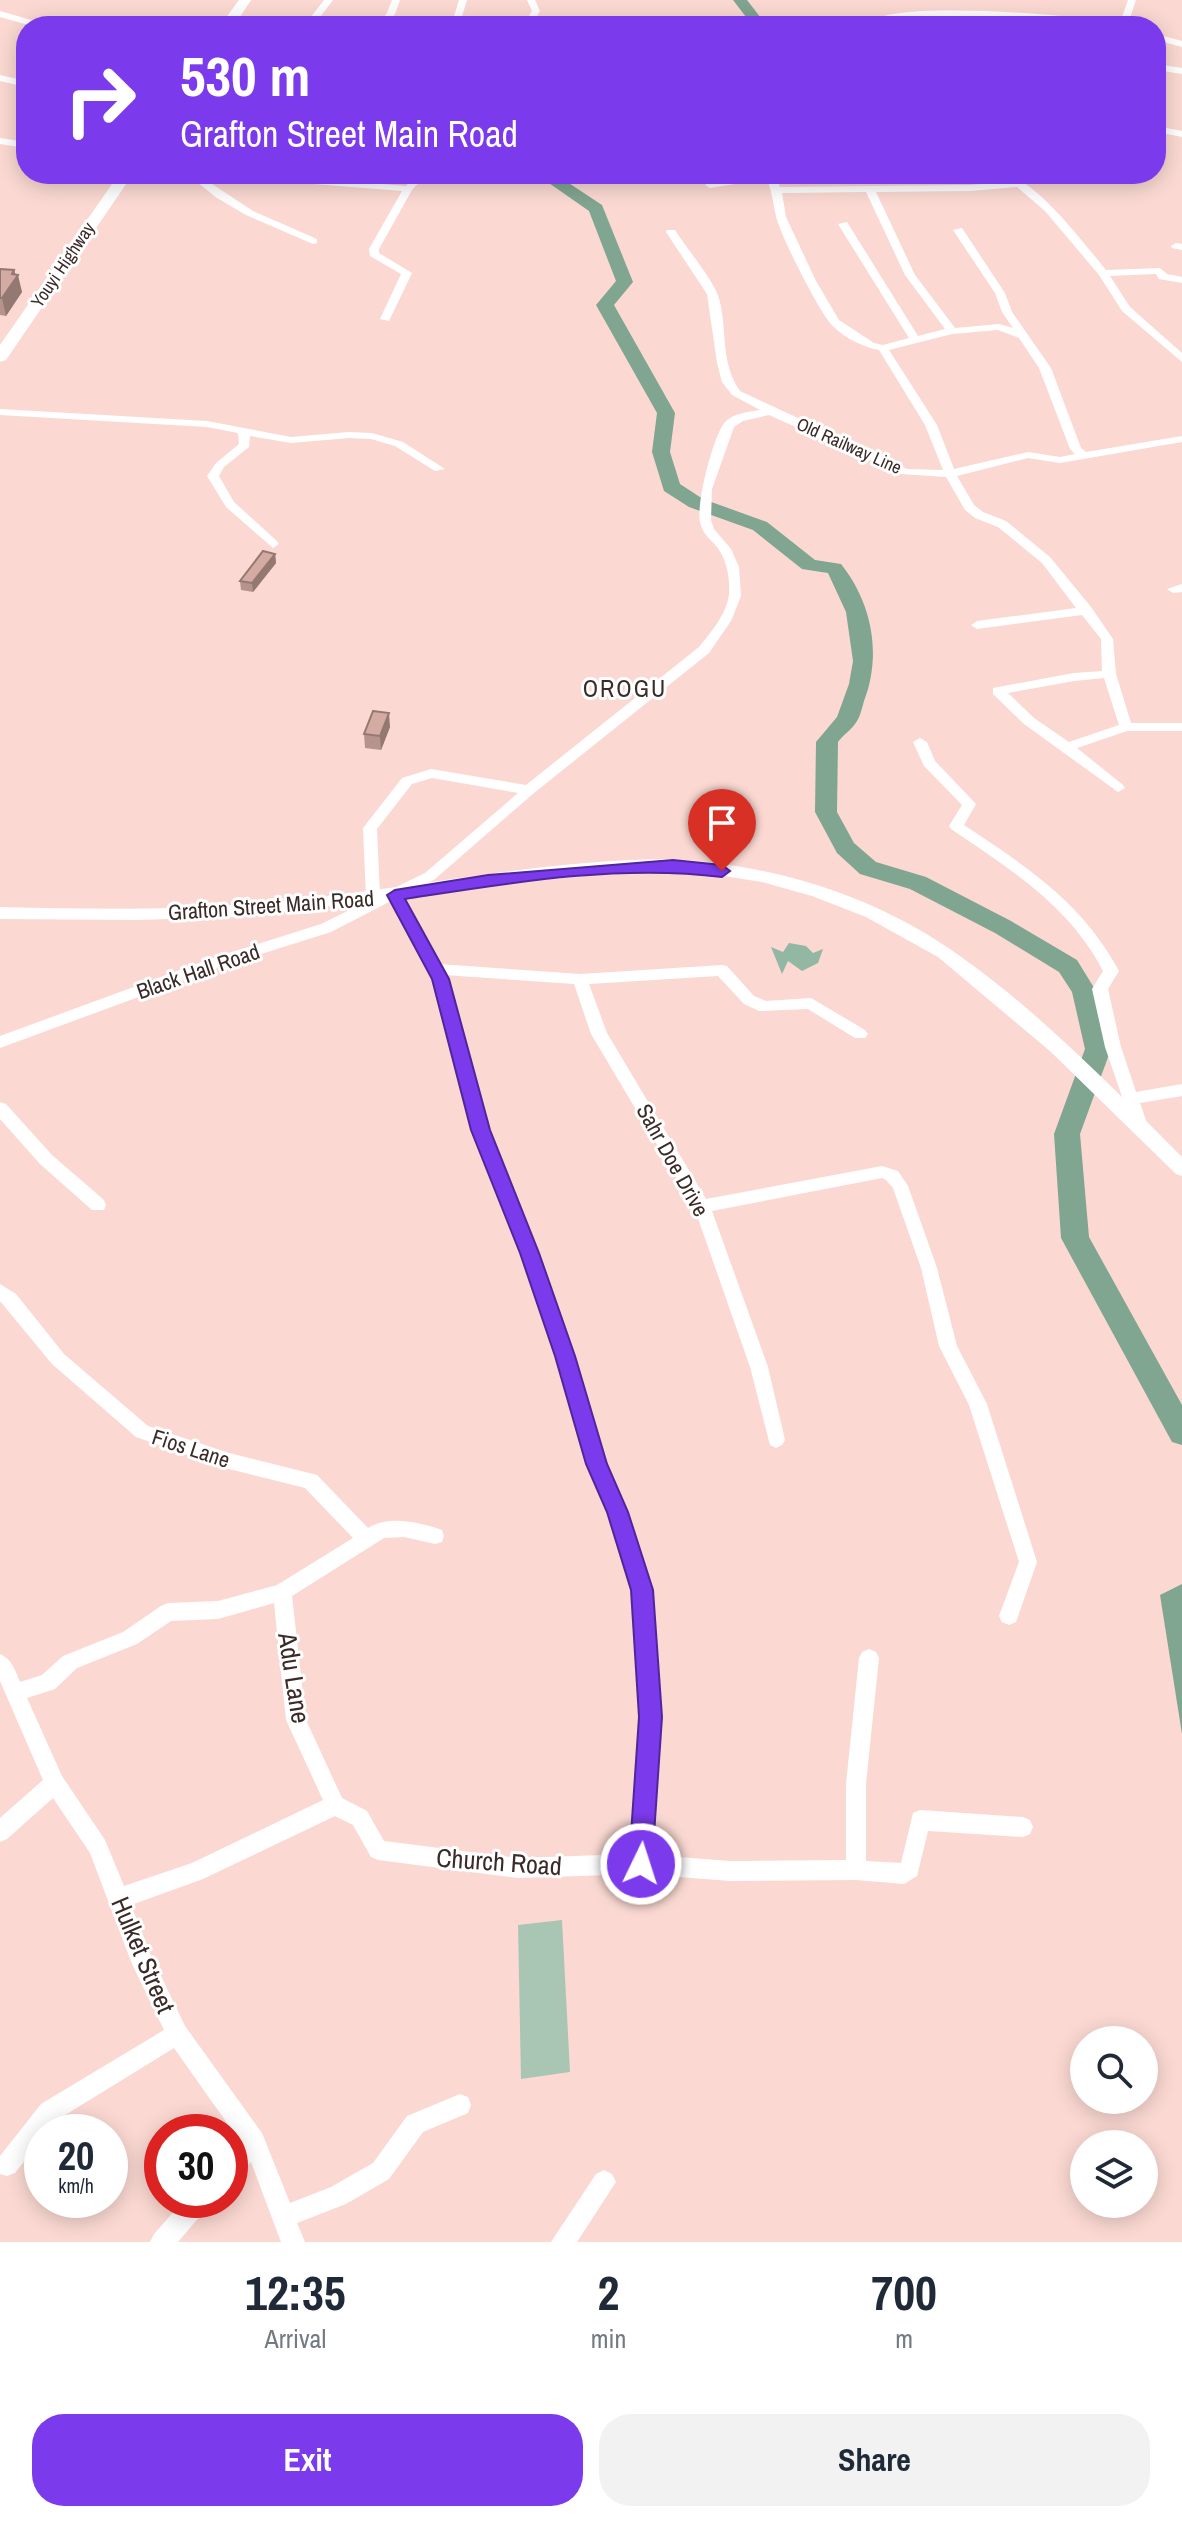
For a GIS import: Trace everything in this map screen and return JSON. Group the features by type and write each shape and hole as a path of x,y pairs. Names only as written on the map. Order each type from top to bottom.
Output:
{"main road":[{"name":"Youyi Highway","path":"0,357 119,184"}],"street":[{"path":"316,16 329,0"},
{"path":"904,16 967,12 1050,16"},
{"path":"204,184 217,196 313,241"},
{"path":"345,184 408,189"},
{"path":"385,319 407,273 383,261 374,254 374,249 413,184"},
{"path":"710,185 716,184"},
{"path":"774,184 781,217 835,322 870,345 883,348 952,331 999,327 1024,336"},
{"path":"776,190 970,188 1018,184 1049,209 1103,273 1126,309 1182,359"},
{"path":"870,189 910,275 952,331"},
{"path":"843,224 914,338"},
{"path":"958,230 1045,368 1076,449 1084,456"},
{"path":"671,232 712,294 722,363 728,382 736,393 770,411"},
{"path":"1103,273 1160,271 1163,277 1182,280"},
{"path":"883,348 931,425 950,474 969,507 979,515 1002,524 1046,560 1107,639 1109,674 1126,727"},
{"name":"Old Railway Line","path":"705,520 706,489 729,425 739,418 770,411 905,472 950,474 1028,455 1060,460 1182,439"},
{"path":"0,412 207,424 306,441 334,436 372,436 399,444 439,469"},
{"path":"244,431 245,445 220,465 213,476 216,485 238,511 273,544"},
{"name":"Black Hall Road","path":"0,1042 215,963 326,928 430,876 529,790 704,650 727,618 735,596 733,567 725,549 708,530 705,520"},
{"path":"977,625 1087,610"},
{"path":"1109,674 998,691 1029,721 1118,788"},
{"path":"1067,747 1126,727 1182,727"},
{"path":"920,742 929,763 969,804 956,826 1006,860 1083,922 1102,950 1111,971 1100,989 1124,1102 1182,1090"},
{"path":"373,897 370,828 407,781 431,773 529,790"},
{"name":"Grafton Street Main Road","path":"0,913 216,912 395,895 488,881 673,865 746,874 810,888 902,927 963,966 1124,1102 1140,1126 1182,1169"},
{"path":"395,895 440,979 481,1130 530,1253 565,1356 596,1464 618,1512 642,1590 651,1717 641,1864"},
{"path":"435,969 580,979 722,970 749,1000 764,1007 811,1003 860,1034"},
{"name":"Sahr Doe Drive","path":"580,979 599,1034 702,1206 759,1367 776,1440"},
{"path":"0,1108 22,1137 53,1169 98,1205"},
{"path":"702,1206 882,1172 892,1175 900,1186 929,1268 948,1346 978,1404 1028,1562 1009,1616"},
{"name":"Fios Lane","path":"0,1291 10,1299 58,1359 142,1432 229,1461 311,1481 366,1539"},
{"path":"16,1692 48,1683 70,1662 130,1638 168,1612 218,1610 282,1592 381,1530 404,1529 435,1536"},
{"name":"Adu Lane","path":"282,1592 296,1720 335,1805"},
{"path":"856,1870 856,1784 869,1658"},
{"name":"Hulket Street","path":"0,1663 16,1692 31,1734 55,1783 98,1847 140,1956 177,2034 254,2141 293,2242"},
{"path":"0,1832 55,1783"},
{"path":"119,1898 196,1872 335,1805"},
{"name":"Church Road","path":"335,1805 360,1818 378,1850 518,1868 641,1864 730,1871 856,1870 904,1874 910,1869 920,1820 1023,1827"},
{"path":"7,2165 49,2112 177,2034"},
{"path":"284,2217 338,2196 381,2171 415,2124 460,2105"},
{"path":"248,2148 254,2141"},
{"path":"563,2242 604,2182"},
{"path":"162,2242 183,2218"}],"shaded area":[{"path":"789,943 806,946 813,953 823,949 818,963 802,971 788,961 782,974 771,947 783,952"},
{"path":"1182,1584 1182,1734 1160,1595"},
{"path":"562,1920 570,2072 521,2079 518,1925"}],"building":[{"path":"0,269 14,270 12,274 18,275 2,298 0,298"},
{"path":"263,551 275,554 252,583 240,581"},
{"path":"373,711 389,713 380,736 364,734"}],"waterway":[{"path":"740,0 752,16"},
{"path":"559,184 596,208 625,282 605,305 666,413 661,452 671,487 696,503 760,526 809,565 834,568 847,587 860,625 863,668 846,721 839,725 827,742 826,812 845,848 868,868 918,883 1003,927 1068,966 1084,991 1098,1049 1067,1134 1075,1238 1182,1433"}],"district":[{"name":"OROGU","path":"625,689"}],"route":[{"path":"641,1864 651,1717 642,1590 618,1512 596,1464 565,1356 530,1253 498,1180 481,1130 440,979 395,895 488,881 624,868 673,865 722,871"}]}
